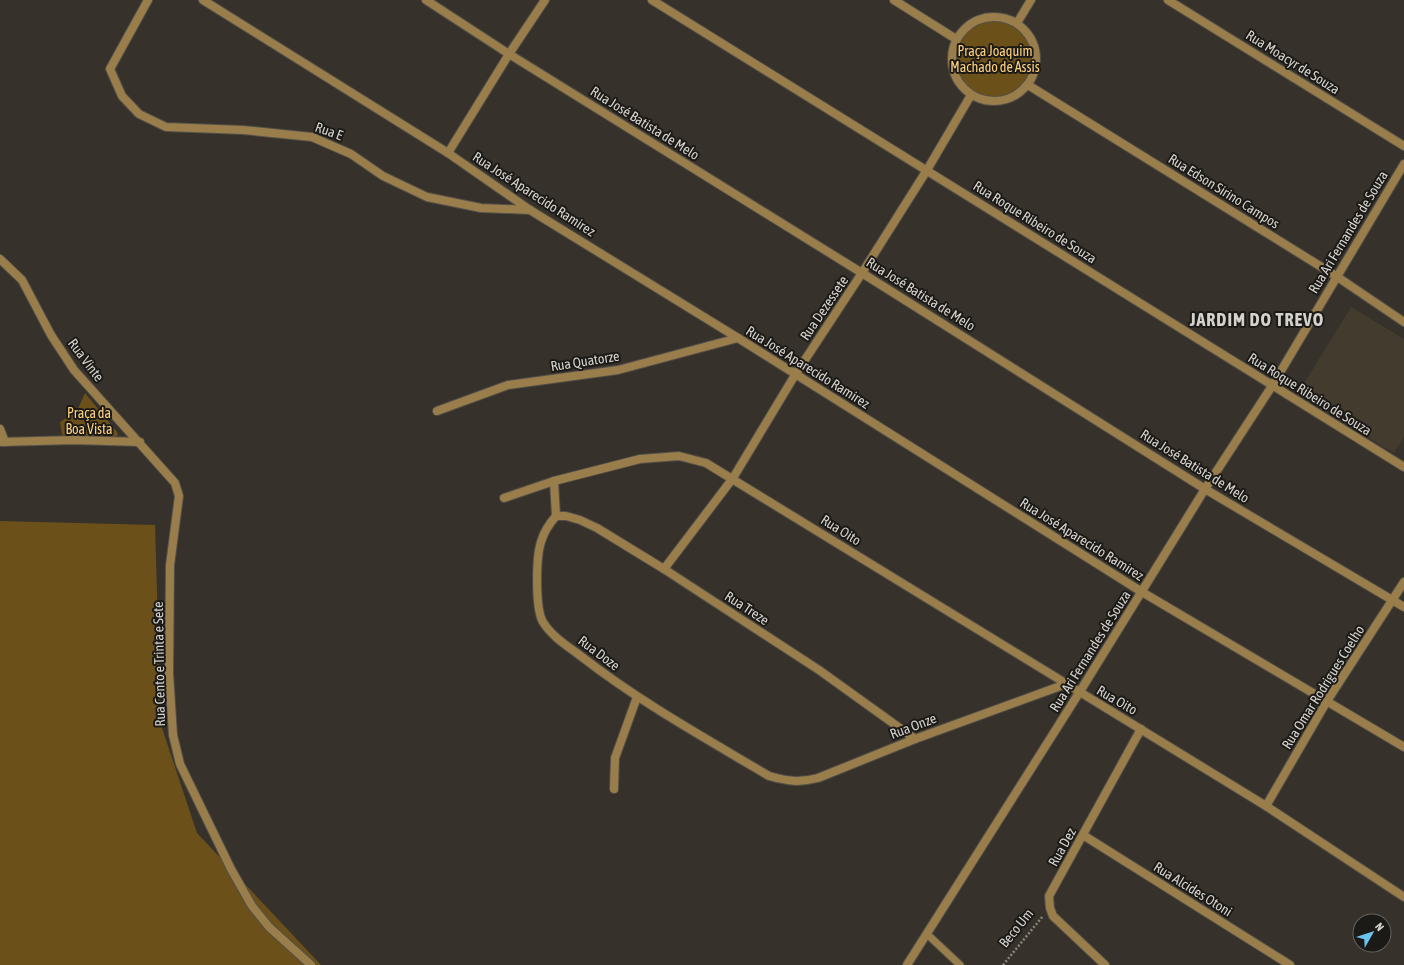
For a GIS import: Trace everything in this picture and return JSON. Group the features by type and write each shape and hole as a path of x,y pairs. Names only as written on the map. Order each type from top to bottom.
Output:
{"street":[{"name":"Rua E","path":"148,0 110,69 122,96 139,114 166,127 243,130 312,137 351,154 383,176 427,197 481,208 530,210"},
{"name":"Rua José Aparecido Ramirez","path":"203,0 448,153 530,210 738,338 1142,592 1327,700 1404,747"},
{"name":"Rua José Batista de Melo","path":"426,0 509,54 862,273 1205,489 1404,607"},
{"path":"448,153 509,54 545,0"},
{"name":"Rua Roque Ribeiro de Souza","path":"652,0 1404,467"},
{"path":"894,0 956,39"},
{"path":"1017,23 1031,0"},
{"name":"Rua Moacyr de Souza","path":"1168,0 1404,146"},
{"path":"983,18 1004,18 1017,23 1027,33 1036,52 1037,59 1035,72 1028,85 1019,94 1008,100 995,102 982,100 971,95 961,86 955,76 952,64 952,51 956,39 965,28 976,20 983,18"},
{"name":"Rua Edson Sirino Campos","path":"1028,85 1336,276 1404,322"},
{"name":"Rua Dezessete","path":"664,569 733,478 795,375 927,170 971,95"},
{"name":"Rua Ari Fernandes de Souza","path":"907,965 1079,693 1205,489 1272,386 1336,276 1404,164"},
{"name":"Rua Vinte","path":"0,259 22,280 51,335 74,370 140,442 163,470"},
{"name":"Rua Quatorze","path":"437,410 508,385 618,370 738,338"},
{"path":"0,429 3,442 74,440 140,442"},
{"path":"504,498 554,481 640,459 680,456 706,463 733,478"},
{"name":"Rua Cento e Trinta e Sete","path":"163,470 175,483 179,496 170,565 169,673 173,736 180,764 231,869 252,906 269,927 311,965"},
{"name":"Rua Oito","path":"733,478 1079,693 1141,729 1266,806 1404,897"},
{"path":"554,481 556,516"},
{"name":"Rua Treze","path":"556,516 566,516 580,520 597,528 664,569 819,670 915,739"},
{"name":"Rua Doze","path":"556,516 546,527 540,543 538,607 543,622 557,637 608,677 637,697 769,776"},
{"name":"Rua Omar Rodrigues Coelho","path":"1266,806 1327,700 1404,582"},
{"name":"Rua Onze","path":"769,776 789,782 804,782 818,778 915,739 1066,684"},
{"path":"614,789 615,758 637,697"},
{"name":"Rua Dez","path":"1050,908 1049,896 1141,729"},
{"name":"Rua Alcides Otoni","path":"1083,835 1290,965"},
{"path":"1050,908 1053,916 1104,964"}],"lane":[{"path":"927,934 960,965"}],"path":[{"name":"Beco Um","path":"1003,965 1050,908"}],"shaded area":[{"path":"1351,307 1404,339 1404,437 1394,453 1297,395"}],"green space":[{"name":"Praça Joaquim Machado de Assis","path":"995,19 1010,22 1023,31 1032,44 1035,59 1032,74 1023,87 1010,96 995,99 980,96 967,87 958,74 955,59 958,44 967,31 980,22"},
{"name":"Praça da Boa Vista","path":"85,393 118,435 115,437 62,435 60,422 77,411"},
{"path":"0,521 155,525 161,725 197,833 321,965 0,965"}],"district":[{"name":"JARDIM DO TREVO","path":"1257,319"}]}
